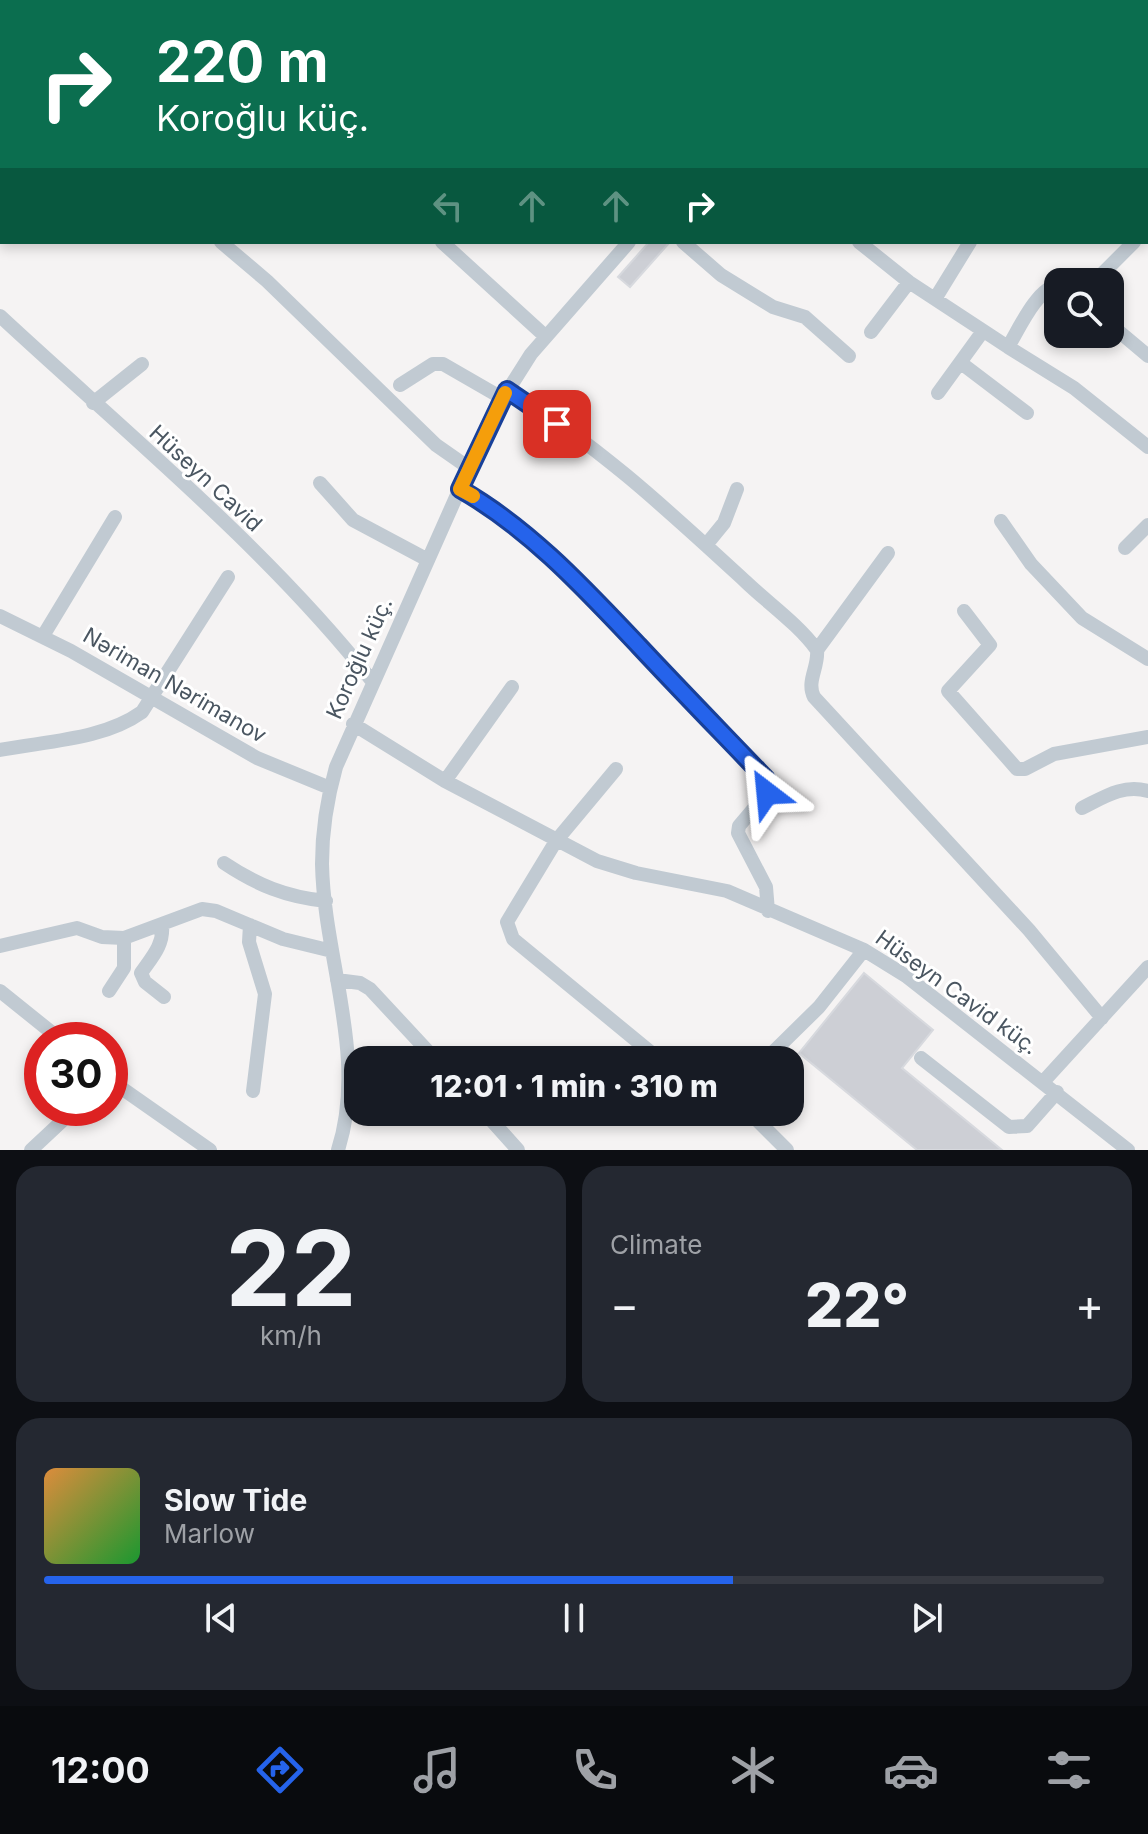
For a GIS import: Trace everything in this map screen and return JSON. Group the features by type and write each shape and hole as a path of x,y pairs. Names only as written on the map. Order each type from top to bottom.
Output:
{"street":[{"path":"223,244 267,281 436,445 469,468"},
{"path":"444,244 545,336"},
{"name":"Koroğlu küç.","path":"338,1150 350,1092 326,901 324,821 330,788 372,681 505,394 545,336 627,244"},
{"path":"685,244 721,275 773,307 805,317 849,356"},
{"path":"862,244 909,282 1074,388 1148,447"},
{"path":"935,299 969,244"},
{"path":"1108,268 1132,244"},
{"path":"871,332 909,282"},
{"path":"1008,347 1044,292"},
{"name":"Hüseyn Cavid","path":"0,316 246,545 335,634 372,681"},
{"path":"938,393 983,331"},
{"path":"1124,336 1148,356"},
{"path":"961,363 1027,413"},
{"path":"93,403 142,364"},
{"path":"400,385 433,364 443,364 505,394 577,438 706,545 817,650 818,660 810,683 814,697 1029,930 1102,1018"},
{"path":"320,483 353,520 428,560"},
{"path":"460,489 500,515 545,553 766,779 767,793 739,826 738,833 766,887 768,911"},
{"path":"706,545 724,523 737,489"},
{"path":"43,636 115,517"},
{"path":"1001,521 1031,564 1082,618 1148,659"},
{"path":"1125,548 1148,525"},
{"path":"817,650 888,553"},
{"path":"0,750 131,720 153,700 189,633 228,577"},
{"path":"964,611 990,645 948,691 1017,769 1025,769 1054,754 1148,737"},
{"name":"Nəriman Nərimanov","path":"0,616 43,636 257,758 330,788"},
{"path":"445,781 512,687"},
{"name":"Hüseyn Cavid küç.","path":"353,724 445,781 597,861 636,873 727,891 864,950 906,976 1128,1150"},
{"path":"616,769 556,841 507,922 513,939 643,1046"},
{"path":"1082,808 1114,792 1132,788 1148,791"},
{"path":"224,863 252,882 280,893 326,901"},
{"path":"0,946 77,928 102,937 124,938 202,909 216,911 283,939 332,951"},
{"path":"162,925 163,937 159,948 141,973 145,982 164,997"},
{"path":"250,925 249,942 265,994 253,1091"},
{"path":"109,991 124,968 124,938"},
{"path":"779,1046 819,1007 864,950"},
{"path":"1043,1082 1148,967"},
{"path":"337,980 360,983 370,989 423,1046"},
{"path":"0,991 39,1022"},
{"path":"921,1058 1009,1127 1027,1126 1057,1092"},
{"path":"128,1093 210,1150"},
{"path":"31,1150 57,1126"},
{"path":"497,1126 518,1150"},
{"path":"763,1126 787,1150"}],"building":[{"path":"647,244 668,244 630,287 618,277"},
{"path":"864,973 933,1030 902,1068 1002,1150 917,1150 804,1057 804,1047"}],"slow traffic":[{"path":"473,496 460,489 505,393"}],"route":[{"path":"557,424 507,390 460,489 500,515 605,611 766,779 769,786 767,793"}]}
